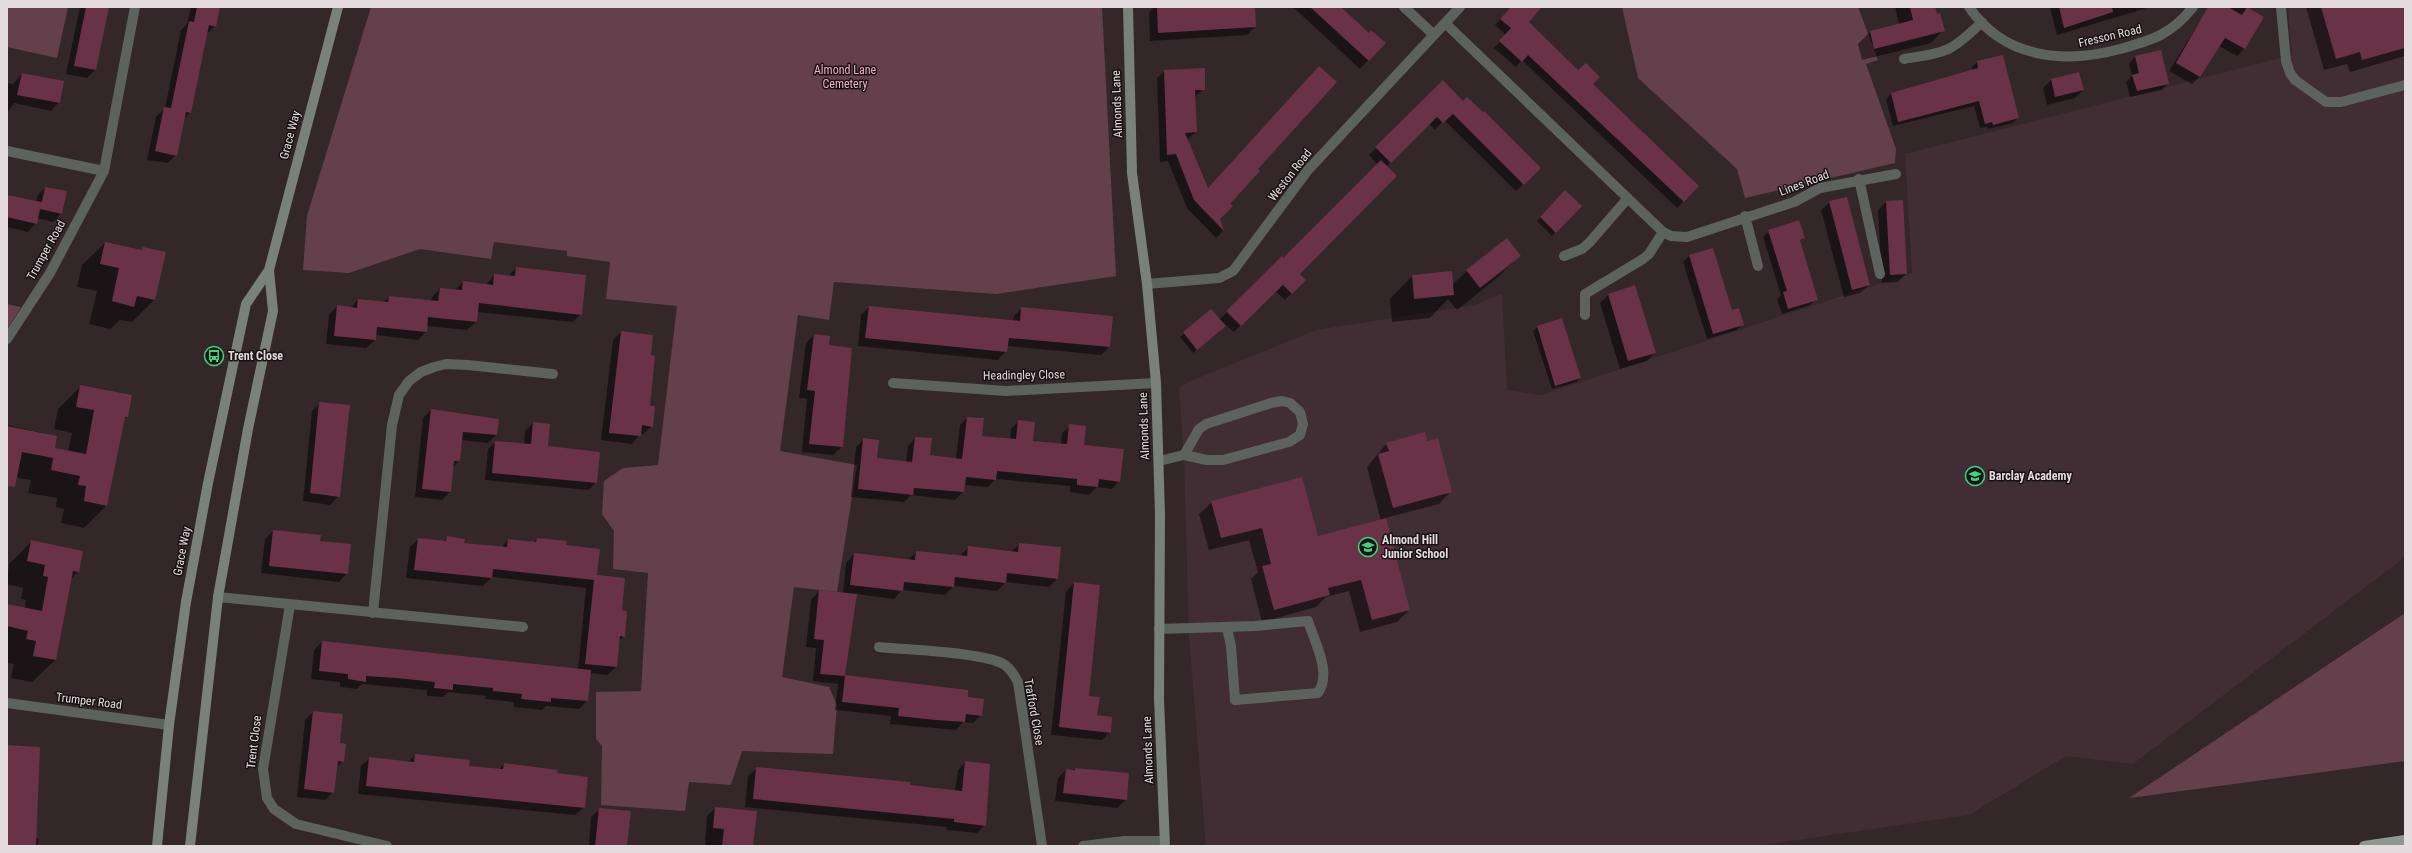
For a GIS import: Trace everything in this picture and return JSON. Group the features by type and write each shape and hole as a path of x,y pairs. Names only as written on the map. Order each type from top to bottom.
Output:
{"main road":[{"path":"2364,846 2405,840"}],"street":[{"name":"Trumper Road","path":"7,340 50,273 104,171 136,7"},
{"name":"Grace Way","path":"157,846 169,724 187,594 246,304 269,270 338,7"},
{"name":"Almonds Lane","path":"1128,7 1132,173 1147,284 1156,383 1159,461 1159,700 1165,843"},
{"path":"1404,7 1434,35"},
{"name":"Weston Road","path":"1147,284 1219,278 1233,271 1308,170 1460,7"},
{"name":"Fresson Road","path":"1969,7 1996,35 2031,52 2066,58 2084,57 2158,38 2172,29 2192,7"},
{"path":"2281,7 2286,61 2290,73 2295,80 2326,102 2341,102 2405,85"},
{"path":"1904,59 1943,53 1951,49 1982,22"},
{"path":"1445,23 1663,232 1648,254 1642,259 1585,294 1585,315"},
{"path":"7,150 104,171"},
{"name":"Lines Road","path":"1663,232 1671,236 1687,237 1745,216 1794,202 1820,188 1896,174"},
{"path":"1859,180 1880,274"},
{"path":"1564,256 1578,251 1589,243 1628,198"},
{"path":"1745,216 1758,266"},
{"name":"Grace Way","path":"190,846 218,596 248,429 273,311 269,270"},
{"path":"373,613 392,425 399,395 409,381 421,372 446,364 553,374"},
{"name":"Headingley Close","path":"893,383 1006,391 1156,383"},
{"path":"1159,461 1184,455 1207,460 1223,460 1289,442 1300,435 1302,418 1296,407 1290,403 1271,403 1206,424 1199,429 1184,455"},
{"path":"218,596 290,605 523,627"},
{"name":"Trent Close","path":"290,605 263,769 267,798 274,809 296,824 387,846"},
{"path":"1159,629 1227,628 1308,621 1323,669 1324,680 1322,687 1318,693 1235,700 1227,628"},
{"name":"Trafford Close","path":"879,647 975,657 996,661 1013,672 1018,682 1042,846"},
{"name":"Trumper Road","path":"7,703 169,724"},
{"path":"1083,846 1124,840 1165,843"}],"shaded area":[{"name":"Barclay Academy","path":"2288,7 2405,7 2405,557 2133,764 2066,756 1969,815 1755,846 1206,846 1189,636 1184,458 1179,388 1188,382 1316,330 1476,305 1502,293 1507,390 1541,395 1912,273 1905,154 2292,55"}],"green space":[{"path":"7,7 68,7 57,58 7,47"},
{"name":"Almond Lane Cemetery","path":"371,7 1102,7 1116,276 996,294 834,282 829,320 798,315 780,451 857,465 837,592 794,587 782,677 829,687 837,705 833,754 742,751 731,785 689,782 685,811 601,805 602,746 596,739 596,692 641,691 648,573 613,569 614,531 602,514 604,481 623,468 658,465 677,306 606,299 610,262 567,256 567,251 494,242 491,259 420,249 349,273 303,270 307,216"},
{"path":"1622,7 1858,7 1878,60 1866,64 1896,149 1895,163 1745,198 1737,169 1638,78"},
{"path":"7,304 21,307 7,329"},
{"path":"2405,613 2405,761 2129,798"}],"building":[{"path":"86,7 109,7 96,70 74,66"},
{"path":"197,7 220,7 216,27 209,25 191,113 186,112 177,156 155,151 164,107 171,108 189,21 194,22"},
{"path":"1157,7 1255,7 1256,27 1158,33"},
{"path":"1310,7 1341,7 1369,33 1371,30 1386,43 1369,61"},
{"path":"1511,7 1542,7 1529,22 1578,70 1586,63 1600,77 1593,84 1699,186 1684,202 1528,55 1522,62 1499,41 1511,28 1500,19"},
{"path":"1910,7 1935,7 1937,14 1940,13 1945,31 1874,49 1870,31 1913,20"},
{"path":"2059,7 2112,7 2113,12 2064,28"},
{"path":"2208,7 2228,7 2242,15 2247,7 2264,17 2245,49 2225,38 2200,77 2176,63"},
{"path":"2321,7 2405,7 2405,48 2362,60 2360,52 2336,59"},
{"path":"2161,50 2169,84 2137,91 2132,75 2139,73 2135,56"},
{"path":"2003,55 2019,118 1993,125 1992,122 1985,124 1979,101 1898,122 1891,93 1978,68 1977,61"},
{"path":"1319,66 1337,82 1258,169 1260,171 1230,204 1233,206 1220,219 1224,231 1194,200 1176,154 1167,155 1164,70 1205,68 1205,90 1195,90 1197,132 1185,133 1208,188"},
{"path":"2079,72 2084,90 2055,97 2051,79"},
{"path":"22,73 64,81 60,103 17,95"},
{"path":"1443,80 1463,101 1467,97 1483,112 1484,111 1541,168 1524,185 1453,114 1443,123 1437,117 1391,163 1375,147"},
{"path":"1381,160 1397,176 1300,274 1306,280 1292,294 1283,285 1241,326 1226,311 1282,256 1283,258"},
{"path":"45,187 67,191 62,214 40,209 37,224 7,217 7,195 42,202"},
{"path":"1565,190 1582,206 1556,233 1540,217"},
{"path":"1847,197 1870,285 1852,290 1829,201"},
{"path":"1903,200 1907,274 1890,275 1886,201"},
{"path":"1799,220 1805,238 1800,240 1818,300 1788,309 1783,292 1787,291 1768,230"},
{"path":"1507,238 1521,256 1480,288 1466,270"},
{"path":"105,242 142,250 143,247 166,252 155,300 137,296 134,307 112,301 119,268 100,264"},
{"path":"1713,248 1732,310 1739,308 1744,325 1713,334 1689,255"},
{"path":"516,267 586,275 582,315 479,303 477,322 428,317 427,332 377,327 376,340 334,336 337,305 357,308 358,299 388,302 389,296 438,301 440,288 462,290 463,281 493,285 494,274 515,276"},
{"path":"1452,271 1454,295 1414,299 1412,275"},
{"path":"1635,285 1656,353 1628,361 1608,294"},
{"path":"869,306 1020,321 1021,307 1113,316 1110,347 1009,338 1007,352 865,338"},
{"path":"1211,309 1226,326 1197,350 1183,332"},
{"path":"1562,318 1581,378 1555,386 1537,326"},
{"path":"621,331 653,335 651,355 655,356 650,406 655,406 653,427 642,425 641,436 609,433"},
{"path":"814,334 830,336 829,345 852,348 843,447 809,444 815,391 807,390"},
{"path":"80,385 132,395 128,417 125,417 107,506 84,501 86,486 78,485 80,476 51,470 53,458 22,452 15,487 7,486 7,426 57,436 55,448 86,454 94,410 76,407"},
{"path":"319,402 350,405 340,497 310,493"},
{"path":"431,409 499,419 497,435 463,432 460,461 454,461 451,492 422,489"},
{"path":"967,417 984,418 982,436 1016,439 1018,420 1035,422 1033,441 1067,444 1069,424 1086,426 1084,445 1124,449 1120,482 1099,479 1098,487 1077,485 1077,479 997,471 996,480 966,477 964,492 914,488 913,495 858,489 863,438 879,440 877,458 912,462 915,437 932,438 930,455 962,459"},
{"path":"533,422 550,424 548,446 600,452 597,483 492,473 495,441 531,444"},
{"path":"1425,432 1427,441 1438,438 1452,492 1393,508 1378,454 1389,451 1386,443"},
{"path":"1302,477 1318,536 1386,518 1410,610 1372,620 1361,580 1328,588 1330,595 1274,610 1262,566 1271,564 1262,528 1221,538 1211,501"},
{"path":"273,530 321,535 320,541 351,544 348,574 269,566"},
{"path":"447,536 465,539 464,543 507,547 508,539 536,542 537,538 567,541 566,545 600,549 597,575 625,578 622,610 627,611 625,637 620,636 617,667 585,664 594,580 493,569 492,578 414,570 418,538 446,541"},
{"path":"31,540 83,551 79,572 73,571 56,660 33,656 36,641 26,639 28,631 7,626 7,604 42,611 48,577 43,576 45,565 27,561"},
{"path":"1019,543 1061,547 1058,579 1007,573 1006,583 955,577 954,587 904,582 903,591 850,585 854,553 915,560 916,551 967,556 968,546 1018,552"},
{"path":"1074,582 1100,585 1089,696 1100,697 1097,715 1112,717 1111,733 1059,727"},
{"path":"819,590 857,594 845,675 968,690 968,697 984,699 982,716 966,714 965,722 936,720 898,716 899,708 842,702 845,676 820,674 824,640 814,639"},
{"path":"322,641 591,670 588,701 551,698 551,702 521,699 522,694 493,691 493,688 453,684 453,690 434,688 435,682 397,678 366,676 366,682 348,679 348,674 319,671"},
{"path":"313,711 343,714 340,743 346,744 344,762 338,761 334,793 304,789"},
{"path":"7,745 40,747 36,846 7,846"},
{"path":"415,754 470,760 469,766 503,769 504,763 558,770 557,773 588,777 585,808 366,786 369,757 414,762"},
{"path":"965,761 990,764 986,826 954,822 954,819 753,799 756,767 910,782 910,785 962,791"},
{"path":"1075,768 1129,773 1127,800 1063,793 1066,769 1075,770"},
{"path":"715,807 757,811 753,846 722,846 724,829 713,828"},
{"path":"599,808 631,811 627,846 595,846"}],"place":[{"name":"Trent Close","path":"214,356"},
{"name":"Barclay Academy","path":"1975,476"},
{"name":"Almond Hill Junior School","path":"1368,547"}]}
